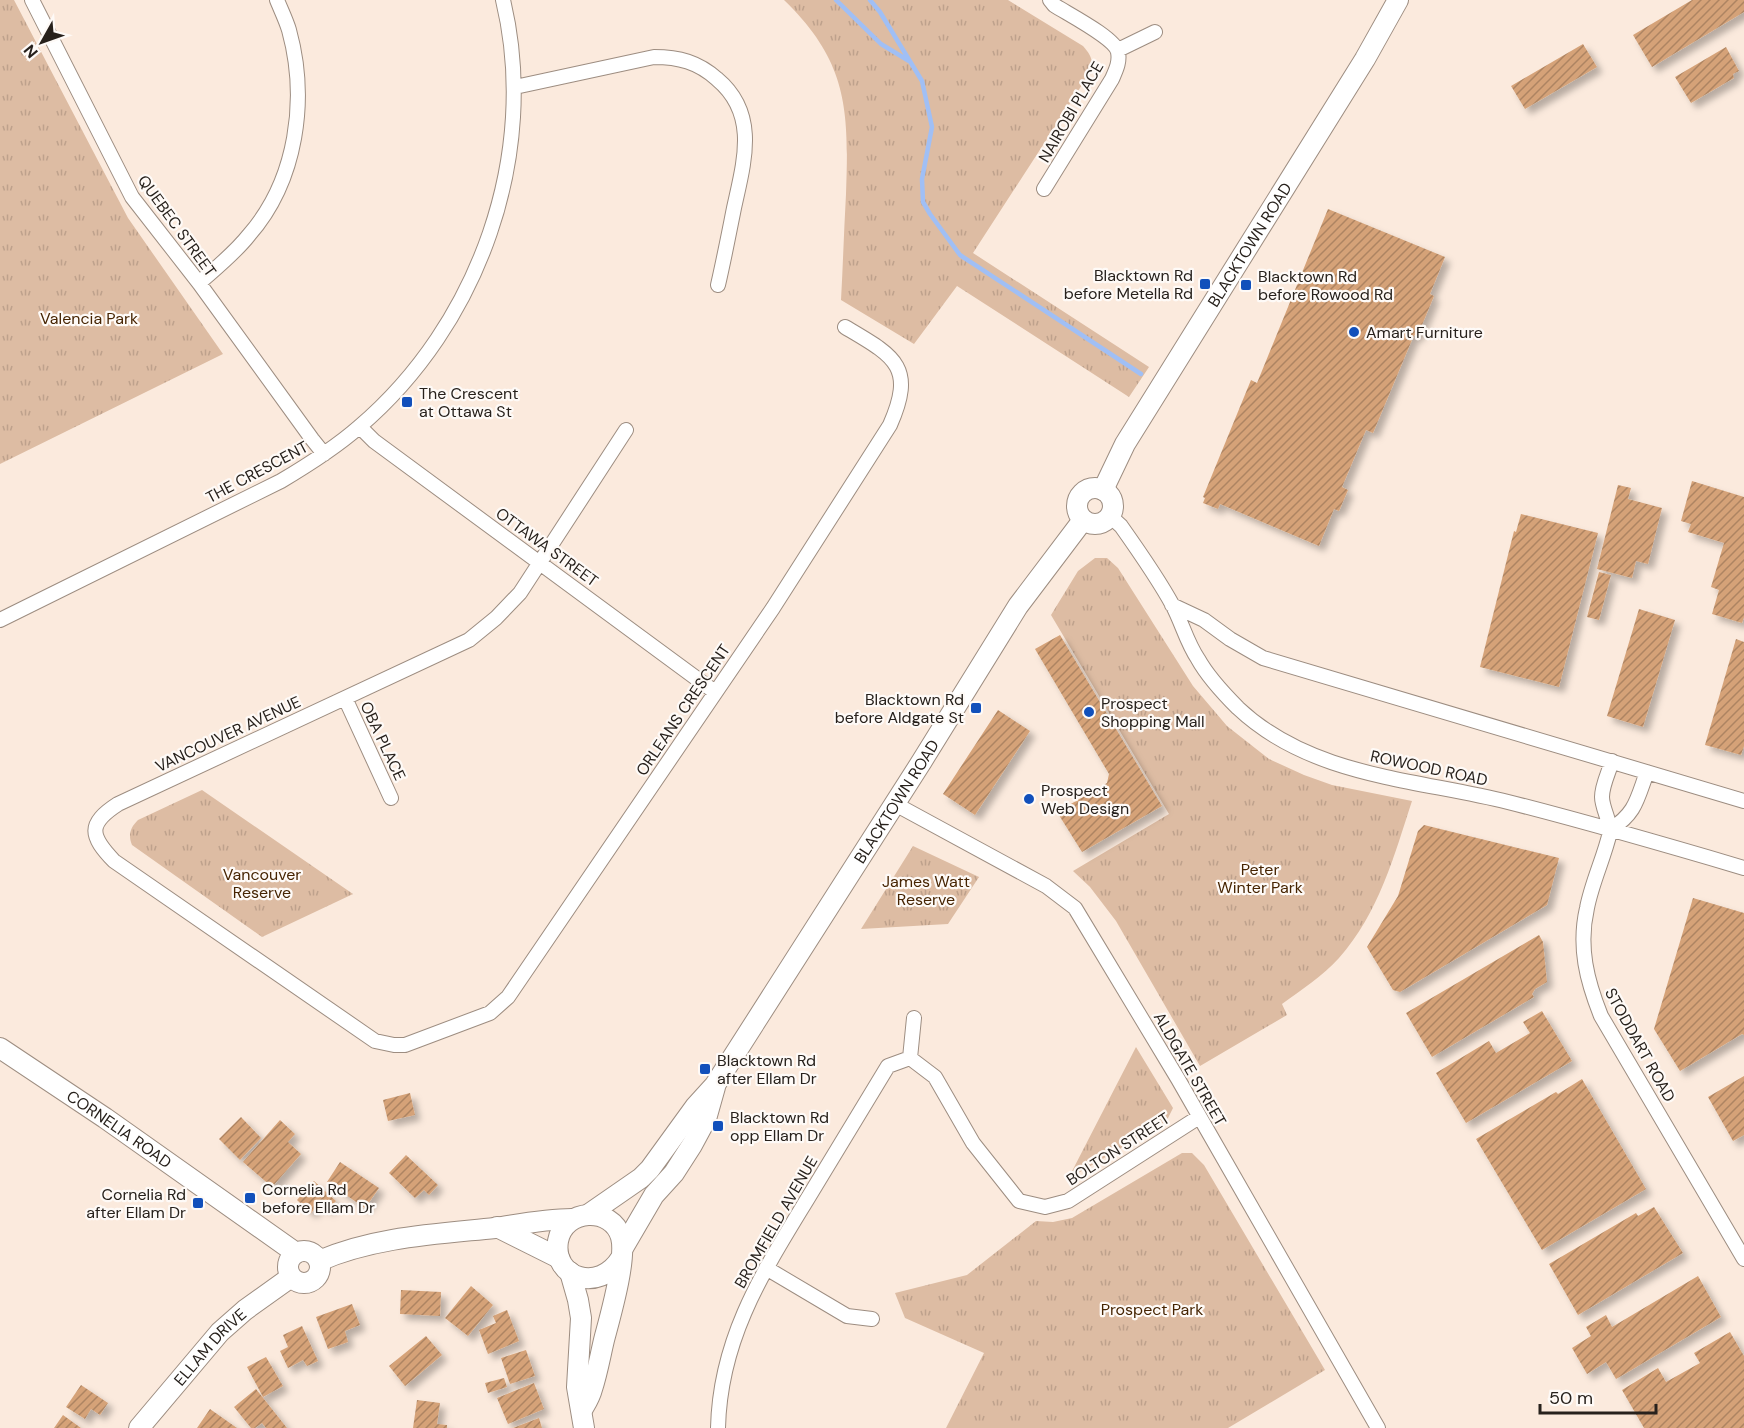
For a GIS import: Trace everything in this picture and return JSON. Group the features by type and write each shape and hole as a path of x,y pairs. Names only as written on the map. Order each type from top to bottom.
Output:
{"main road":[{"name":"BLACKTOWN ROAD","path":"1103,490 1125,444 1352,80 1398,0"},
{"path":"1091,488 1103,490 1113,504 1110,516 1100,524 1088,523 1083,520 1077,510 1078,499 1091,488"},
{"name":"BLACKTOWN ROAD","path":"581,1217 641,1178 695,1107 715,1085 895,804 1018,606 1083,520"},
{"name":"CORNELIA ROAD","path":"0,1048 115,1125 296,1253"},
{"name":"BLACKTOWN ROAD","path":"583,1419 616,1294 622,1253 654,1195 674,1173 692,1145 706,1119 715,1085"},
{"path":"319,1261 349,1249 374,1244 514,1223 600,1216 609,1220 616,1228 621,1237 622,1253 608,1274 599,1278 578,1277 565,1265 497,1227"},
{"path":"565,1265 558,1239 561,1232 581,1217"},
{"path":"306,1251 312,1253 319,1261 320,1271 315,1280 310,1283 300,1283 291,1277 288,1264 296,1253 306,1251"},
{"name":"BLACKTOWN ROAD","path":"565,1265 578,1300 581,1318 577,1387 583,1419"},
{"name":"ELLAM DRIVE","path":"139,1428 220,1332 245,1310 291,1277"}],"street":[{"name":"QUEBEC STREET","path":"32,0 132,197 199,283 324,454"},
{"path":"199,283 250,235 274,198 290,156 298,116 297,69 289,28 277,0"},
{"name":"THE CRESCENT","path":"0,620 281,481 324,454 360,427 384,404 426,354 448,322 477,267 492,228 503,188 513,128 515,87 508,22 503,0"},
{"name":"NAIROBI PLACE","path":"1044,189 1113,79 1119,63 1118,50 1110,40 1054,5 1050,0"},
{"name":"NAIROBI PLACE","path":"1118,50 1155,32"},
{"path":"515,87 654,57 676,57 706,69 724,85 739,106 745,129 746,152 718,285"},
{"name":"ORLEANS CRESCENT","path":"375,1041 405,1045 490,1012 508,997 779,599 890,425 900,403 902,381 893,359 873,343 845,327"},
{"name":"OTTAWA STREET","path":"360,427 374,441 715,692"},
{"name":"VANCOUVER AVENUE","path":"375,1041 114,861 100,847 94,836 96,824 103,814 118,804 469,640 496,618 520,593 626,430"},
{"name":"ROWOOD ROAD","path":"1110,516 1121,526 1172,605 1197,659 1217,685 1254,722 1295,748 1311,756 1351,769 1505,801 1744,868"},
{"path":"1172,605 1204,620 1230,639 1263,658 1744,801"},
{"name":"OBA PLACE","path":"345,698 391,798"},
{"path":"1611,829 1604,812 1602,795 1612,761"},
{"name":"STODDART ROAD","path":"1647,772 1635,804 1626,819 1611,829 1587,908 1583,936 1584,962 1591,992 1601,1016 1744,1259"},
{"name":"ALDGATE STREET","path":"895,804 1046,886 1075,908 1178,1079 1378,1428"},
{"path":"910,1058 914,1018"},
{"name":"BOLTON STREET","path":"910,1058 935,1077 973,1143 1019,1201 1045,1206 1068,1201 1199,1117"},
{"name":"BROMFIELD AVENUE","path":"718,1428 721,1384 728,1355 743,1316 766,1269 888,1066 910,1058"},
{"path":"766,1269 847,1316 872,1319"}],"green space":[{"name":"Valencia Park","path":"0,0 14,0 128,218 223,354 0,464"},
{"path":"784,0 1008,0 1083,46 1091,57 1091,71 973,253 1149,367 1129,397 957,286 914,344 841,300 847,164 845,112 833,66 805,23"},
{"name":"Peter Winter Park","path":"1095,558 1107,558 1118,568 1193,686 1227,726 1269,759 1332,785 1412,801 1384,883 1353,941 1333,965 1282,1004 1287,1015 1200,1066 1116,921 1090,887 1073,871 1169,814 1051,615 1078,571"},
{"name":"Vancouver Reserve","path":"202,790 353,894 262,937 132,845 130,832 138,820"},
{"name":"James Watt Reserve","path":"913,846 979,877 948,924 861,929"},
{"path":"1136,1047 1173,1108 1166,1122 1068,1179"},
{"name":"Prospect Park","path":"1182,1153 1192,1153 1204,1165 1325,1370 1228,1428 946,1428 984,1353 905,1318 895,1293 967,1275 1036,1221 1053,1222 1072,1218"}],"building":[{"path":"1692,0 1744,0 1744,12 1652,67 1633,35"},
{"path":"1583,44 1597,67 1525,109 1511,86"},
{"path":"1726,47 1739,71 1733,74 1734,78 1691,103 1675,77"},
{"path":"1328,209 1445,257 1430,294 1434,296 1417,337 1414,335 1373,433 1366,430 1342,487 1348,490 1339,511 1334,509 1319,546 1220,504 1218,509 1203,503 1205,498 1203,497 1251,380 1257,383"},
{"path":"1692,481 1744,497 1744,617 1742,623 1712,614 1719,590 1711,587 1724,543 1688,532 1691,524 1681,521"},
{"path":"1618,485 1631,488 1628,499 1662,508 1648,564 1636,561 1632,578 1597,569"},
{"path":"1521,514 1598,533 1559,687 1480,667 1514,531 1516,532"},
{"path":"1599,572 1611,575 1599,620 1587,617"},
{"path":"1639,609 1675,620 1643,727 1607,716"},
{"name":"Prospect Shopping Mall","path":"1060,635 1162,806 1082,852 1057,812 1107,783 1109,774 1035,649"},
{"path":"1736,639 1744,642 1744,746 1741,755 1705,745"},
{"path":"998,710 1030,731 975,815 943,794"},
{"path":"1424,825 1559,858 1547,905 1400,992 1393,990 1367,947 1398,896 1418,831"},
{"path":"1693,898 1744,913 1744,1035 1742,1034 1680,1071 1654,1029"},
{"path":"1539,935 1543,942 1547,982 1535,989 1532,994 1534,997 1432,1057 1406,1013"},
{"path":"1542,1011 1572,1061 1466,1123 1436,1073 1489,1041 1496,1053 1530,1033 1523,1022"},
{"path":"1744,1076 1744,1135 1733,1141 1708,1097"},
{"path":"1582,1079 1646,1189 1542,1250 1476,1139"},
{"path":"410,1093 415,1115 388,1121 383,1100"},
{"path":"241,1117 261,1138 240,1160 219,1139"},
{"path":"280,1120 295,1134 288,1142 301,1154 272,1187 243,1162"},
{"path":"406,1155 438,1185 429,1195 424,1190 415,1198 389,1173"},
{"path":"340,1162 379,1188 365,1208 327,1182"},
{"path":"314,1181 336,1201 328,1210 320,1203 311,1213 297,1200"},
{"path":"1654,1207 1683,1253 1578,1315 1549,1264 1636,1213 1638,1216"},
{"path":"1698,1276 1721,1317 1616,1379 1606,1362 1587,1374 1572,1348 1591,1336 1586,1327 1606,1315 1612,1327"},
{"path":"471,1286 493,1305 468,1336 445,1318"},
{"path":"401,1290 441,1292 440,1316 400,1314"},
{"path":"352,1304 360,1325 345,1331 348,1342 328,1349 316,1317"},
{"path":"507,1310 519,1341 488,1354 479,1330 496,1323 493,1316"},
{"path":"302,1326 318,1361 307,1366 303,1360 288,1368 280,1351 288,1347 283,1335"},
{"path":"1730,1332 1744,1356 1744,1428 1644,1428 1622,1390 1658,1368 1666,1382 1700,1363 1694,1353"},
{"path":"426,1336 442,1355 405,1386 389,1366"},
{"path":"526,1350 535,1376 510,1384 501,1358"},
{"path":"266,1357 283,1386 263,1397 247,1367"},
{"path":"504,1378 507,1387 488,1393 485,1383"},
{"path":"534,1383 544,1409 508,1424 497,1398"},
{"path":"81,1385 108,1403 100,1415 91,1409 85,1419 66,1407"},
{"path":"256,1389 287,1428 266,1428 262,1423 251,1428 234,1407"},
{"path":"417,1400 440,1403 437,1424 447,1425 447,1428 413,1428"},
{"path":"210,1409 237,1428 197,1428"},
{"path":"63,1415 81,1428 54,1428"},
{"path":"539,1418 542,1428 513,1428"}],"waterway":[{"path":"836,0 881,44 909,61"},
{"path":"870,0 880,12 922,81 932,127 922,179 923,202 930,214 960,255 1141,374"}],"place":[{"name":"Blacktown Rd before Metella Rd","path":"1205,284"},
{"name":"Blacktown Rd before Rowood Rd","path":"1246,285"},
{"name":"Amart Furniture","path":"1354,332"},
{"name":"The Crescent at Ottawa St","path":"407,402"},
{"name":"Blacktown Rd before Aldgate St","path":"976,708"},
{"name":"Prospect Shopping Mall","path":"1089,712"},
{"name":"Prospect Web Design","path":"1029,799"},
{"name":"Blacktown Rd after Ellam Dr","path":"705,1069"},
{"name":"Blacktown Rd opp Ellam Dr","path":"718,1126"},
{"name":"Cornelia Rd before Ellam Dr","path":"250,1198"},
{"name":"Cornelia Rd after Ellam Dr","path":"198,1203"}]}
